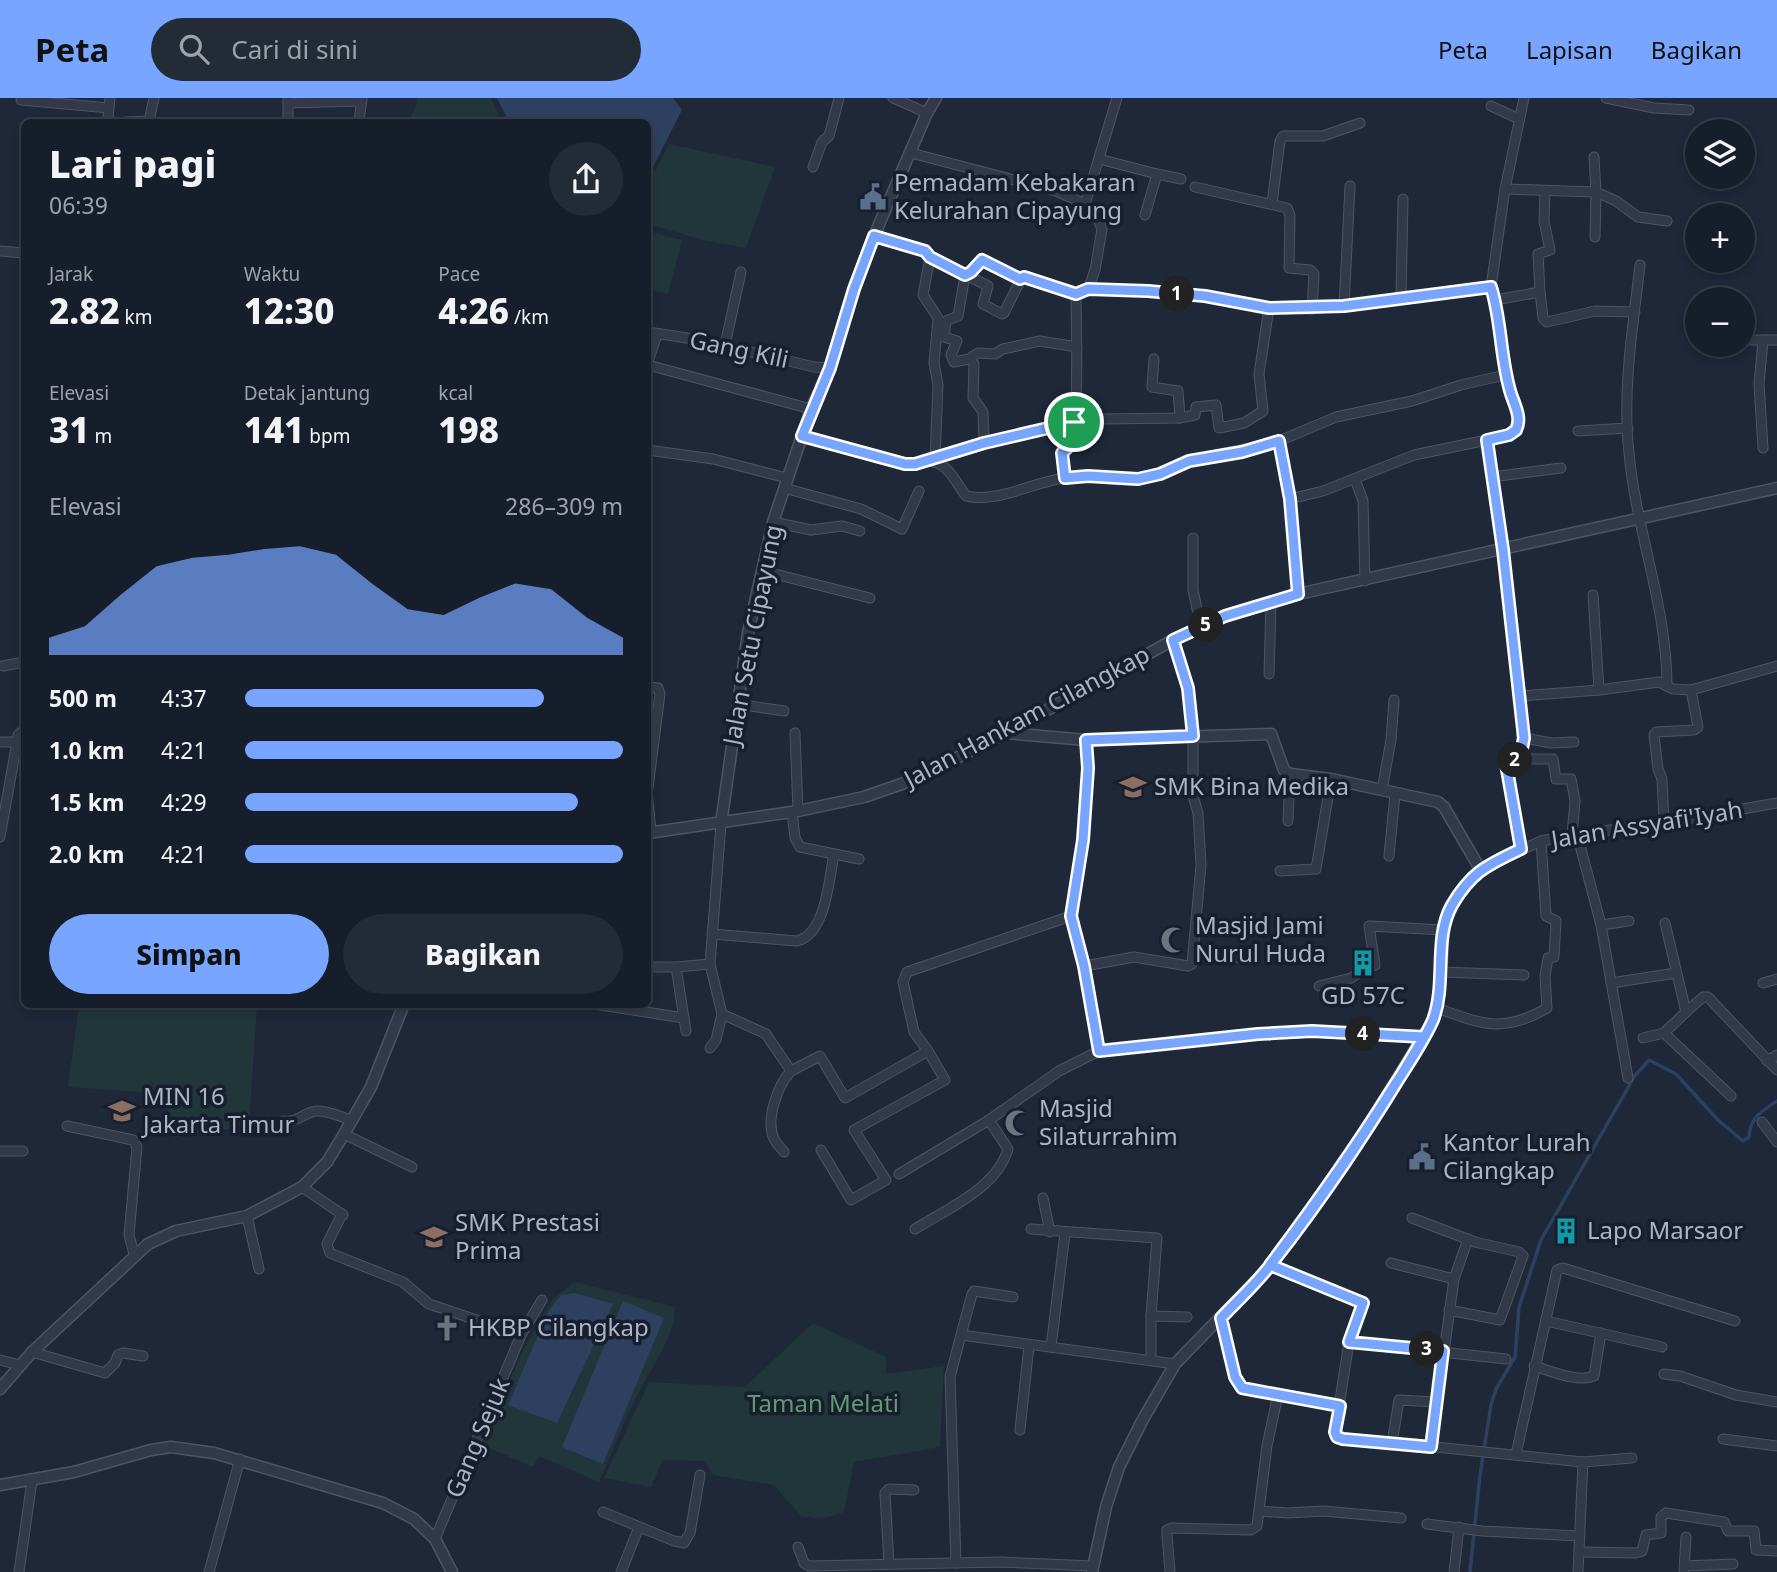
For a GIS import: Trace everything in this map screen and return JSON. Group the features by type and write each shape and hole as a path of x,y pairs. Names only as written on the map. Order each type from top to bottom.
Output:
{"street":[{"path":"149,119 154,98"},
{"path":"813,167 822,142 829,136 839,98"},
{"path":"892,98 928,113"},
{"name":"Jalan Setu Cipayung","path":"721,824 748,632 773,522 811,410 830,368 854,289 874,236 936,98"},
{"path":"1085,204 1117,98"},
{"path":"1290,499 1323,491 1414,455 1509,435 1516,430 1519,418 1505,375 1491,287 1505,190 1524,98"},
{"path":"1606,98 1633,101 1654,108 1689,110"},
{"path":"288,119 288,100 362,99 359,119"},
{"path":"21,100 109,103"},
{"path":"1491,106 1519,119"},
{"path":"1272,203 1281,138 1289,134 1323,136 1360,123"},
{"path":"911,153 1056,191 1085,204 1095,212 1101,229 1095,270 1088,289"},
{"path":"1594,157 1595,237"},
{"path":"1099,159 1181,179"},
{"path":"1145,215 1157,174"},
{"path":"1344,306 1350,186"},
{"path":"1195,187 1287,208 1290,215 1289,268 1310,270 1314,274 1312,309"},
{"path":"1505,190 1596,192 1616,201 1638,217 1667,221"},
{"path":"1545,191 1544,221 1550,248 1538,254 1543,318 1547,322 1595,311 1635,312"},
{"path":"1401,298 1403,199"},
{"path":"874,236 925,251 930,257 988,286 983,304 1003,314 1020,279"},
{"path":"0,251 21,253"},
{"path":"930,257 923,295 938,318 934,363 938,385 933,460"},
{"path":"965,275 982,260 1020,279 1024,277 1076,294 1088,289 1148,291 1205,296 1269,308 1312,309 1491,287"},
{"path":"1640,265 1628,377 1628,451 1638,517 1658,597 1667,685"},
{"path":"725,345 741,272"},
{"path":"965,275 958,316 946,321 943,333 944,337 957,341 951,355 954,362 969,359 978,353 995,354 1003,349 1040,341 1077,346"},
{"path":"1495,300 1540,292"},
{"path":"1065,478 1062,453 1070,445 1074,422 1076,294"},
{"path":"802,436 905,464 915,464 984,443 1074,422 1180,418 1195,415 1196,407 1216,405 1221,428 1251,420 1263,411 1259,374 1269,308"},
{"name":"Gang Kili","path":"652,333 725,345 814,367 830,368"},
{"path":"1755,341 1777,340"},
{"path":"1763,341 1759,384 1763,448"},
{"path":"1154,359 1152,387 1178,391 1180,418"},
{"path":"974,364 973,398 982,412 984,443"},
{"path":"651,365 811,410"},
{"path":"933,460 948,470 967,496 1004,494 1065,478 1088,476 1138,479 1160,474 1189,461 1242,452 1279,441 1336,417 1412,401 1461,385 1505,375"},
{"path":"1578,431 1628,428"},
{"path":"1487,440 1520,696 1524,738 1520,759"},
{"path":"1279,441 1290,499 1298,594"},
{"path":"651,450 713,459 861,509 902,529 919,491"},
{"path":"1492,477 1561,468"},
{"path":"1354,479 1363,501 1365,581"},
{"name":"Jalan Hankam Cilangkap","path":"651,832 795,812 864,797 913,780 1006,733 1173,640 1225,616 1298,594 1777,488"},
{"path":"773,522 811,530 842,526 860,531"},
{"path":"1193,538 1194,590 1201,627"},
{"path":"763,570 870,598"},
{"path":"1593,595 1599,690"},
{"path":"1269,674 1271,602"},
{"path":"1084,966 1134,957 1188,967 1192,964 1201,864 1198,813 1193,796 1193,736 1188,688 1173,640"},
{"path":"3,666 21,663"},
{"path":"1520,696 1659,682 1672,689 1691,690 1777,666"},
{"path":"651,687 658,688 660,694 651,764"},
{"path":"1664,823 1662,779 1658,769 1654,733 1697,728 1691,690"},
{"path":"1382,790 1391,740 1394,700"},
{"path":"737,705 784,712"},
{"path":"0,837 18,735 21,732"},
{"path":"795,733 795,838 800,847 859,859"},
{"path":"798,1547 804,1563 809,1566 855,1568 889,1564 1001,1562 1093,1569 1106,1507 1119,1466 1175,1364 1270,1265 1343,1167 1424,1037 1437,1009 1443,930 1453,903 1480,869 1444,807 1438,802 1331,779 1290,774 1284,769 1270,734 1086,740 1006,733"},
{"path":"1524,738 1551,743 1574,743"},
{"path":"1086,740 1088,768 1083,840 1071,916 1084,966 1099,1051"},
{"path":"0,742 17,742"},
{"path":"1521,849 1507,761 1553,759 1556,779 1572,779 1575,801 1574,834 1601,925 1628,1078"},
{"path":"1288,821 1290,774"},
{"path":"1280,871 1316,869 1331,779"},
{"path":"1389,856 1395,794"},
{"name":"Jalan Assyafi'Iyah","path":"1480,869 1541,841 1777,803"},
{"path":"710,1048 716,1040 722,1014 710,964 721,824"},
{"path":"1437,1009 1496,1026 1547,1008 1545,976 1548,958 1554,957 1556,921 1546,916 1541,841"},
{"path":"712,934 797,941 805,939 823,912 834,854"},
{"path":"821,1150 851,1200 886,1180 855,1130 945,1080 914,1032 903,982 907,972 1071,916"},
{"path":"1601,925 1629,922"},
{"path":"1665,923 1686,1012"},
{"path":"1319,986 1351,978 1375,965 1368,926 1443,930"},
{"path":"1193,955 1232,958 1251,954"},
{"path":"651,967 710,964"},
{"path":"676,967 686,1031"},
{"path":"1441,972 1524,975"},
{"path":"1611,983 1676,973"},
{"path":"1763,983 1777,979"},
{"path":"1643,1038 1664,1033 1703,997 1708,997 1777,1070"},
{"path":"0,1388 32,1352 134,1254 148,1244 176,1231 247,1216 302,1186 327,1162 352,1120 370,1087 402,1008"},
{"path":"620,1008 684,1018"},
{"path":"722,1014 766,1034 791,1070"},
{"path":"899,1174 989,1121 1059,1071 1099,1051 1312,1031 1424,1037"},
{"path":"1664,1033 1731,1096"},
{"path":"785,1152 774,1139 771,1126 773,1106 791,1070 820,1056 847,1098 928,1052"},
{"path":"1768,1061 1777,1055"},
{"path":"283,1121 296,1121 309,1113 320,1111 352,1120"},
{"path":"915,1229 992,1177 1008,1149 989,1121"},
{"path":"1762,1122 1777,1142"},
{"path":"67,1126 133,1140 137,1147 129,1235 134,1254"},
{"path":"344,1134 412,1167"},
{"path":"0,1151 23,1151"},
{"path":"302,1186 343,1215 327,1244 330,1253 403,1282 429,1304 522,1335"},
{"path":"1043,1198 1050,1232"},
{"path":"247,1216 258,1269"},
{"path":"1412,1218 1468,1239 1521,1253 1523,1258 1500,1320 1449,1310"},
{"path":"1031,1229 1157,1238 1151,1316 1151,1360"},
{"path":"1051,1347 1065,1233"},
{"path":"1431,1447 1454,1279 1468,1239"},
{"path":"1391,1264 1454,1279"},
{"path":"1270,1265 1363,1303 1349,1342 1335,1432 1337,1437 1583,1462 1632,1458"},
{"path":"1516,1454 1557,1270 1563,1268 1735,1321"},
{"path":"956,1563 950,1377 974,1291 1013,1297"},
{"name":"Gang Sejuk","path":"435,1539 522,1335 542,1300"},
{"path":"1151,1316 1187,1317"},
{"path":"1221,1318 1238,1383 1242,1388 1340,1406"},
{"path":"1546,1321 1662,1347"},
{"path":"1534,1366 1579,1378 1591,1378 1594,1376 1601,1333"},
{"path":"961,1335 1175,1364"},
{"path":"1349,1342 1506,1359"},
{"path":"1020,1430 1028,1346"},
{"path":"32,1352 105,1373 115,1363 118,1355 123,1353 143,1356"},
{"path":"0,1360 20,1366"},
{"path":"1664,1374 1680,1376 1736,1395 1777,1402"},
{"path":"1170,1572 1167,1530 1251,1530 1257,1526 1267,1446 1278,1394"},
{"path":"1392,1443 1399,1400 1436,1402"},
{"path":"1723,1439 1777,1446"},
{"path":"0,1486 74,1472 171,1447 240,1459 383,1503 414,1519 435,1539 452,1572"},
{"path":"209,1572 240,1459"},
{"path":"1578,1572 1583,1462"},
{"path":"603,1511 684,1543 690,1533 699,1475"},
{"path":"19,1572 32,1481"},
{"path":"889,1564 885,1493 889,1489 914,1490"},
{"path":"1259,1511 1323,1511 1401,1518"},
{"path":"1580,1552 1643,1551 1646,1535 1661,1533 1661,1517 1666,1513 1724,1522 1728,1531 1754,1531 1756,1550 1777,1551"},
{"path":"1427,1524 1580,1536"},
{"path":"621,1572 639,1527"},
{"path":"1454,1572 1459,1527"},
{"path":"1686,1537 1684,1569 1733,1564"},
{"path":"1001,1562 1001,1572"}],"green space":[{"path":"417,98 491,98 501,119 410,119"},
{"path":"669,144 775,167 746,248 707,241 651,225 651,171 656,170"},
{"path":"651,232 682,240 668,294 651,290"},
{"path":"79,1008 257,1008 249,1125 172,1138 167,1094 68,1087"},
{"path":"574,1282 675,1307 666,1343 629,1412 599,1482 539,1456 533,1467 482,1445 522,1352 552,1300"},
{"name":"Taman Melati","path":"813,1323 886,1357 886,1374 944,1366 940,1447 854,1462 844,1512 821,1519 801,1516 774,1485 713,1475 704,1461 663,1460 651,1487 604,1478 649,1382 745,1387"}],"water":[{"path":"497,98 673,98 682,110 653,167 651,119 508,119"},
{"path":"575,1293 613,1304 557,1423 508,1405 548,1312 561,1295"},
{"path":"623,1301 664,1318 603,1464 562,1447"}],"waterway":[{"path":"1470,1572 1480,1475 1491,1405 1496,1389 1515,1357 1519,1307 1541,1240 1634,1077 1649,1060 1676,1074 1718,1120 1743,1141 1749,1137 1757,1116 1777,1101"}],"place":[{"name":"Pemadam Kebakaran Kelurahan Cipayung","path":"873,197"},
{"name":"SMK Bina Medika","path":"1133,787"},
{"name":"Masjid Jami Nurul Huda","path":"1174,940"},
{"name":"GD 57C","path":"1363,963"},
{"name":"MIN 16 Jakarta Timur","path":"122,1111"},
{"name":"Masjid Silaturrahim","path":"1018,1123"},
{"name":"Kantor Lurah Cilangkap","path":"1422,1157"},
{"name":"Lapo Marsaor","path":"1566,1231"},
{"name":"SMK Prestasi Prima","path":"434,1237"},
{"name":"HKBP Cilangkap","path":"447,1328"}],"route":[{"path":"1074,422 984,443 915,464 905,464 802,436 830,368 854,289 874,236 925,251 930,257 965,275 982,260 1020,279 1024,277 1076,294 1088,289 1148,291 1205,296 1269,308 1312,309 1491,287 1505,375 1519,418 1516,430 1509,435 1487,440 1503,550 1524,738 1520,759 1507,761 1506,764 1521,849 1480,869 1453,903 1443,930 1440,985 1437,1009 1432,1022 1424,1037 1405,1069 1343,1167 1270,1265 1363,1303 1349,1342 1443,1351 1431,1447 1343,1439 1337,1437 1335,1432 1340,1406 1242,1388 1235,1377 1221,1318 1270,1265 1297,1230 1343,1167 1424,1037 1312,1031 1227,1036 1099,1051 1093,1009 1071,916 1083,840 1088,768 1086,740 1193,736 1188,688 1173,640 1225,616 1298,594 1290,499 1279,441 1242,452 1189,461 1160,474 1138,479 1088,476 1065,478 1062,453 1072,440 1074,422"}]}
